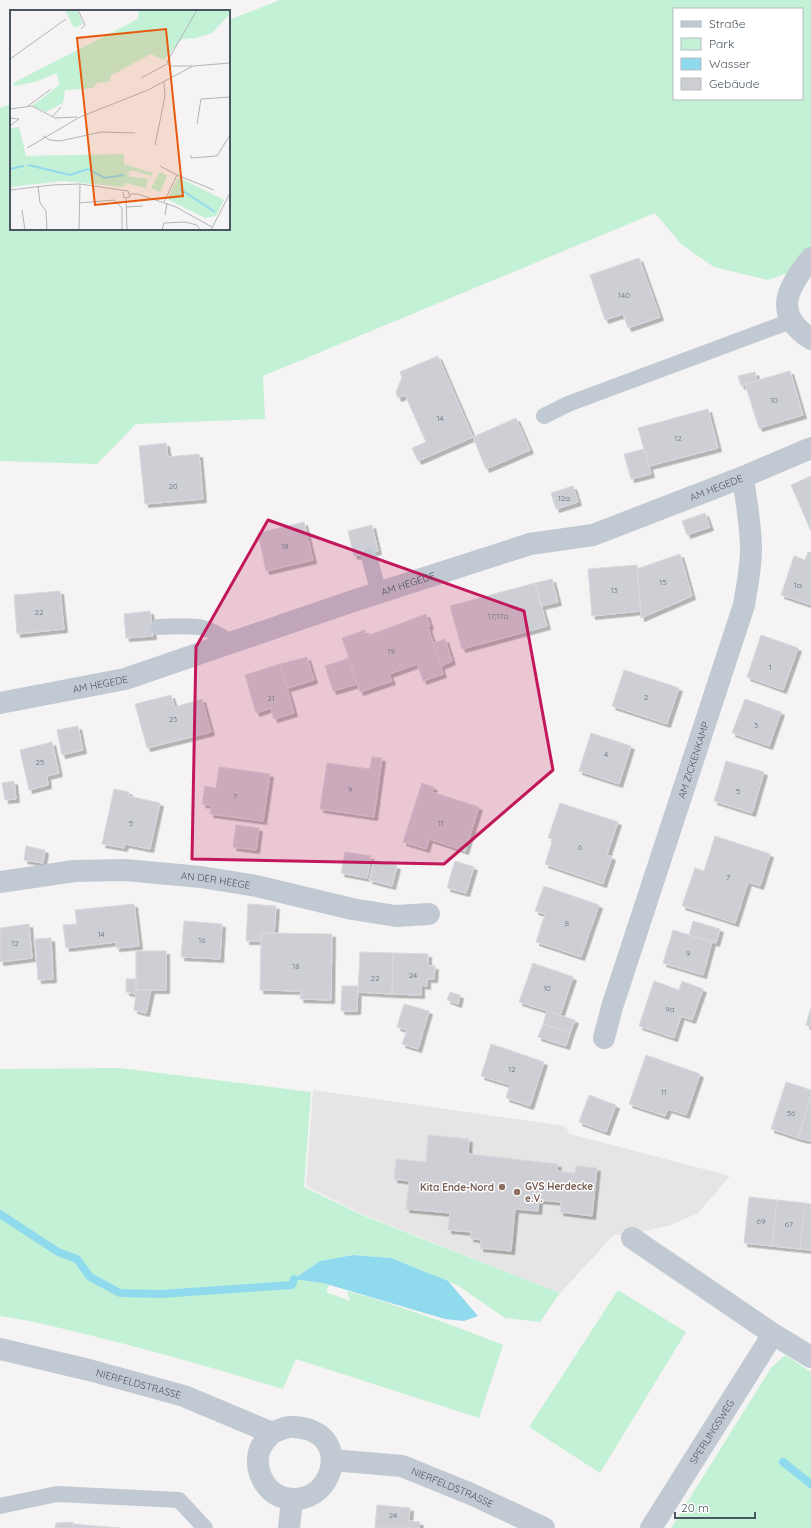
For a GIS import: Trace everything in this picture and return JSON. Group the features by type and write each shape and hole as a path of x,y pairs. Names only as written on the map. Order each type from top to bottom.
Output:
{"street":[{"path":"811,258 798,273 787,296 786,305 791,320 798,331 811,339"},
{"name":"AM HEGEDE","path":"0,703 125,680 379,593 530,544 593,535 743,477 811,448"},
{"name":"AM ZICKENKAMP","path":"604,1038 612,1007 744,605 750,570 751,549 750,527 743,477"},
{"name":"AN DER HEEGE","path":"0,882 74,870 125,870 209,878 256,886 352,909 396,916 429,914"},
{"path":"632,1238 773,1334 811,1357"},
{"name":"SPERLINGSWEG","path":"651,1528 773,1334"},
{"name":"NIERFELDSTRASSE","path":"0,1349 90,1370 184,1396 272,1433"},
{"path":"298,1426 316,1432 328,1446 332,1460 330,1474 323,1486 310,1496 292,1500 280,1497 271,1491 260,1476 257,1463 262,1445 272,1433 284,1427 298,1426"},
{"name":"NIERFELDSTRASSE","path":"332,1460 402,1466 471,1494 544,1528"},
{"path":"289,1528 292,1500"}],"lane":[{"path":"544,416 568,404 791,320"},
{"path":"369,557 379,593"},
{"path":"158,627 203,627 217,633 231,643"},
{"path":"0,1506 57,1494 179,1500 205,1528"}],"highlighted area":[{"path":"268,520 524,611 553,770 444,864 192,859 196,647"}],"shaded area":[{"name":"GVS Herdecke e.V.","path":"313,1090 565,1126 570,1134 730,1176 698,1213 671,1225 628,1235 614,1235 560,1293 362,1214 306,1186"}],"green space":[{"path":"280,0 811,0 811,260 806,266 768,280 714,267 681,244 655,213 263,376 265,419 136,424 97,464 0,461 0,108 10,104 10,230 230,230 230,20"},
{"path":"120,1068 311,1092 304,1187 362,1215 560,1293 540,1322 505,1318 457,1285 391,1258 353,1255 320,1261 295,1278 333,1276 326,1292 350,1301 347,1291 425,1316 503,1345 479,1418 296,1359 283,1389 114,1341 45,1324 0,1316 0,1069"},
{"path":"618,1290 686,1332 600,1473 529,1427"},
{"path":"785,1355 811,1372 811,1528 671,1528 771,1368"}],"water":[{"path":"353,1255 391,1258 448,1281 478,1316 464,1321 445,1319 323,1283 294,1279 320,1261"}],"building":[{"path":"639,258 660,317 628,328 623,314 605,320 590,275"},
{"path":"438,356 473,437 418,461 412,448 426,442 405,395 398,398 396,392 402,377 400,372"},
{"path":"790,371 803,415 759,428 745,384"},
{"path":"755,372 757,381 741,386 738,376"},
{"path":"708,409 718,448 649,466 638,428"},
{"path":"516,418 530,450 486,469 473,437"},
{"path":"166,443 168,457 199,454 203,499 145,504 139,446"},
{"path":"644,449 651,474 631,479 624,454"},
{"path":"811,476 811,531 791,485"},
{"path":"573,486 578,502 556,509 551,493"},
{"path":"705,513 710,527 687,535 682,521"},
{"path":"304,522 313,560 266,571 258,533"},
{"path":"372,525 378,551 354,556 348,531"},
{"path":"808,552 811,553 811,605 781,595 794,556 805,560"},
{"path":"680,554 692,596 641,618 637,569"},
{"path":"637,565 641,611 592,616 588,569"},
{"path":"552,579 558,602 541,606 535,583"},
{"path":"535,583 547,626 462,649 450,606"},
{"path":"60,591 64,629 17,634 14,595"},
{"path":"150,611 153,636 126,638 124,614"},
{"path":"426,614 430,626 428,627 443,674 423,681 417,664 389,674 392,681 360,692 342,638 365,630 367,636"},
{"path":"761,635 798,648 783,690 747,677"},
{"path":"445,639 452,661 441,666 433,643"},
{"path":"307,657 314,680 288,688 280,664"},
{"path":"349,658 357,684 333,691 325,666"},
{"path":"280,664 294,713 274,719 271,708 256,713 245,675"},
{"path":"624,670 679,688 667,724 612,706"},
{"path":"171,695 175,707 202,699 211,732 147,748 135,704"},
{"path":"745,699 781,712 769,746 732,733"},
{"path":"78,726 83,750 62,755 57,730"},
{"path":"591,733 631,746 619,784 579,771"},
{"path":"52,742 59,773 47,776 48,785 29,790 20,750"},
{"path":"372,757 382,758 374,817 320,809 327,763 370,769"},
{"path":"726,761 764,772 752,813 714,801"},
{"path":"219,767 270,774 263,821 210,814 212,805 202,804 205,786 216,788"},
{"path":"14,781 16,799 5,800 2,783"},
{"path":"422,783 434,787 432,792 479,807 465,851 429,839 426,849 403,842"},
{"path":"114,789 129,792 128,796 160,803 150,849 125,844 124,848 102,844"},
{"path":"560,803 618,822 607,855 612,857 603,884 545,864 553,839 548,838"},
{"path":"236,825 259,828 256,850 233,847"},
{"path":"715,836 770,854 760,886 748,882 735,923 682,906 695,868 704,871"},
{"path":"26,846 45,850 43,863 24,860"},
{"path":"345,852 371,856 367,878 341,873"},
{"path":"374,860 397,866 392,886 369,880"},
{"path":"455,861 474,867 466,893 447,888"},
{"path":"544,886 599,905 581,957 536,942 545,914 535,911"},
{"path":"134,904 139,946 116,948 116,942 66,948 63,925 77,924 75,910"},
{"path":"248,904 276,906 274,934 261,933 261,941 246,941"},
{"path":"184,921 222,924 220,959 181,957"},
{"path":"693,921 720,929 716,943 689,935"},
{"path":"29,924 32,958 0,962 0,928"},
{"path":"673,930 712,942 703,975 663,963"},
{"path":"261,933 332,934 331,1000 300,999 301,991 260,990"},
{"path":"51,938 53,979 38,980 35,939"},
{"path":"136,951 166,951 166,990 136,990"},
{"path":"360,952 393,953 392,994 358,992"},
{"path":"393,953 428,954 428,966 435,966 434,979 427,979 427,986 421,985 421,995 392,994"},
{"path":"533,963 573,977 560,1015 519,1002"},
{"path":"126,979 136,979 136,990 151,990 146,1013 134,1010 136,994 126,992"},
{"path":"654,981 679,990 682,981 703,989 692,1020 681,1016 674,1038 639,1026"},
{"path":"342,986 358,986 357,1011 341,1011"},
{"path":"450,992 460,995 458,1004 447,1000"},
{"path":"404,1004 429,1011 418,1049 402,1044 407,1030 397,1027"},
{"path":"811,1007 811,1027 806,1025"},
{"path":"547,1011 575,1020 570,1033 543,1024"},
{"path":"543,1024 570,1033 566,1046 538,1037"},
{"path":"491,1044 544,1062 530,1106 506,1098 510,1085 481,1076"},
{"path":"646,1055 700,1074 686,1115 668,1109 665,1116 629,1104"},
{"path":"786,1082 811,1090 811,1096 798,1138 771,1129"},
{"path":"589,1095 616,1105 606,1132 579,1122"},
{"path":"811,1096 811,1141 798,1138"},
{"name":"Kita Ende-Nord","path":"428,1135 469,1139 468,1154 558,1164 557,1171 575,1173 576,1166 597,1168 592,1216 560,1212 561,1202 539,1200 538,1211 515,1209 511,1251 480,1248 481,1240 470,1238 471,1232 448,1230 450,1213 406,1209 409,1181 394,1179 396,1159 426,1162"},
{"path":"749,1197 777,1200 772,1246 744,1243"},
{"path":"777,1200 805,1203 800,1249 772,1246"},
{"path":"805,1203 811,1204 811,1250 800,1249"},
{"path":"377,1505 410,1508 409,1521 420,1522 419,1528 375,1528"},
{"path":"73,1522 73,1528 55,1528 56,1523"},
{"path":"73,1524 120,1528 73,1528"}],"waterway":[{"path":"0,1214 58,1252 77,1259 90,1277 120,1293 161,1294 292,1285 294,1279"},
{"path":"783,1462 811,1484"}],"place":[{"name":"Kita Ende-Nord","path":"502,1187"},
{"name":"GVS Herdecke e.V.","path":"517,1192"}]}
